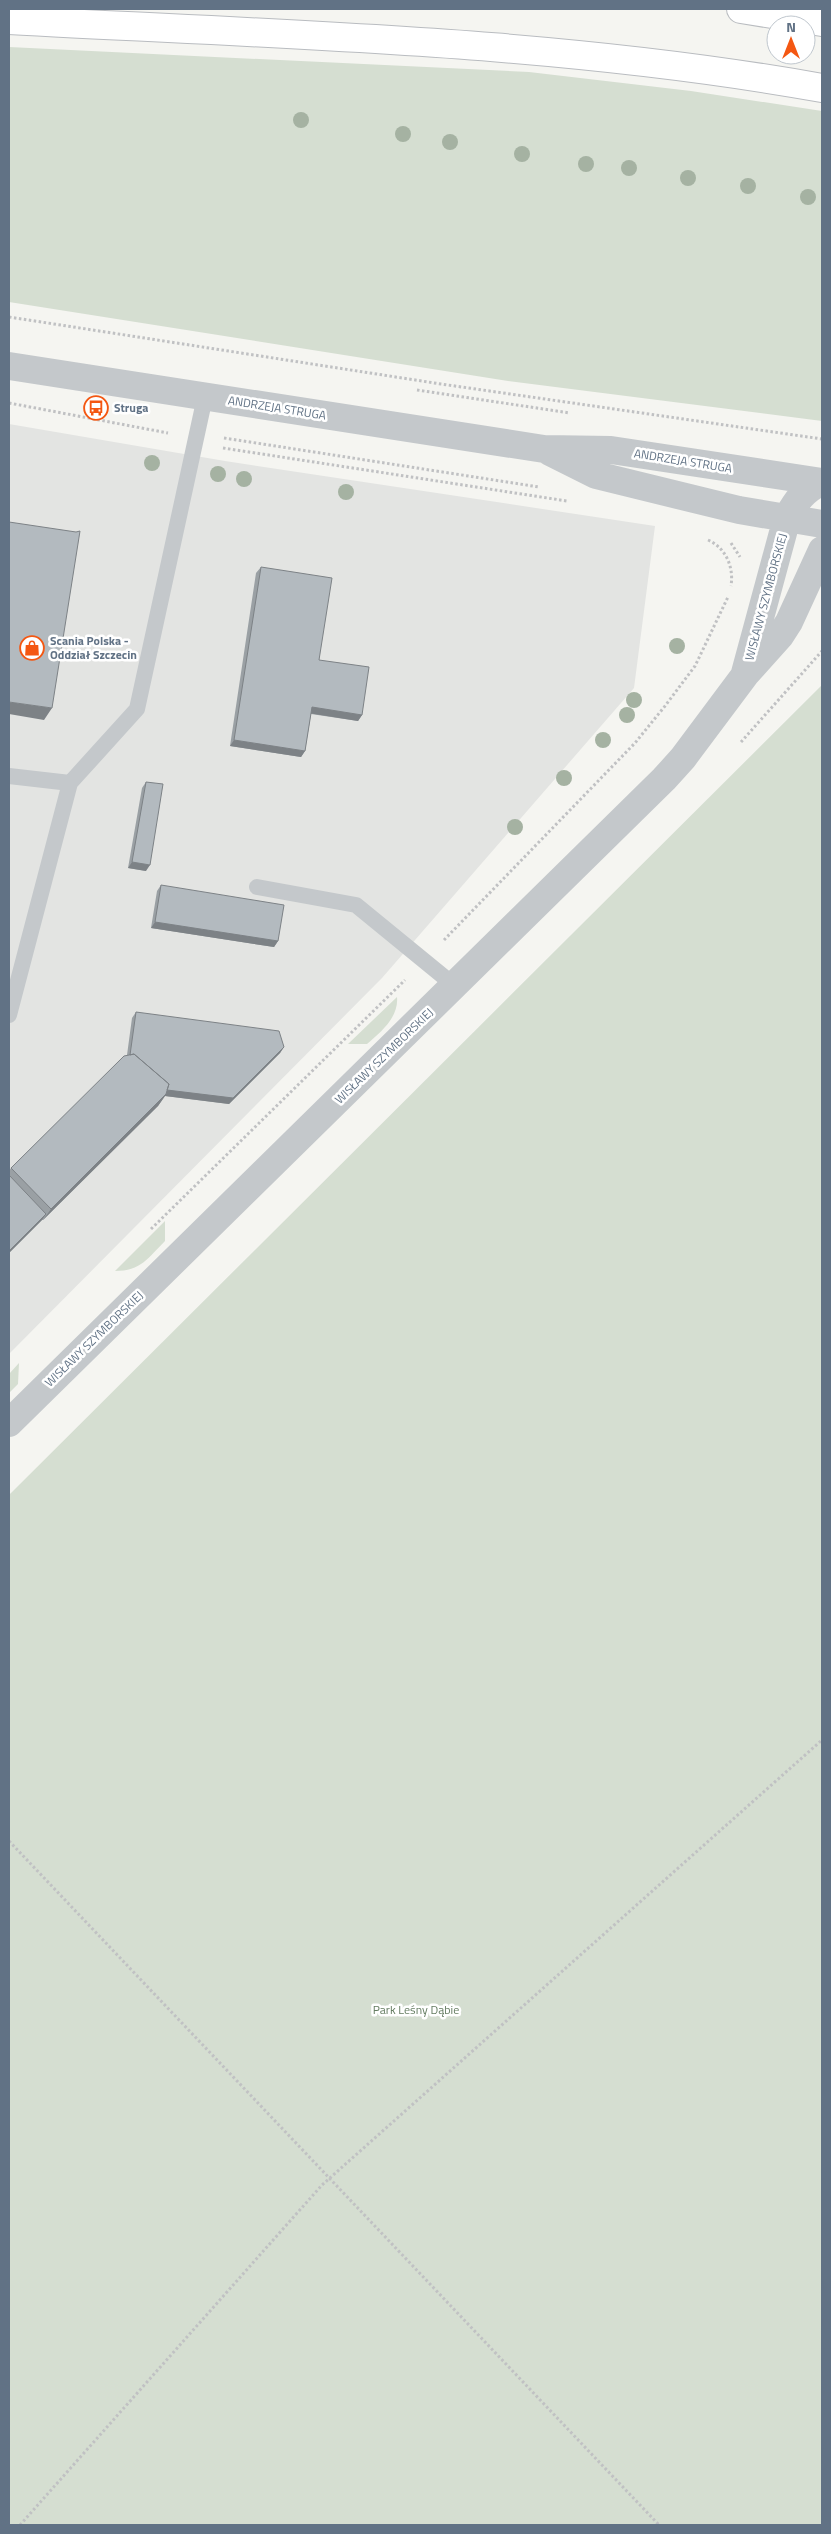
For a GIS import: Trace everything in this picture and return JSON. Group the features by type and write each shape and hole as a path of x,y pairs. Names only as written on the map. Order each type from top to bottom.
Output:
{"main road":[{"path":"741,9 822,22"},
{"path":"9,20 464,44 705,68 822,88"}],"street":[{"name":"ANDRZEJA STRUGA","path":"9,366 544,449 611,450 822,483"},
{"name":"ANDRZEJA STRUGA","path":"544,449 596,475 739,510 822,524"},
{"name":"ANDRZEJA STRUGA","path":"787,518 799,498 809,488 822,483"},
{"name":"WISŁAWY SZYMBORSKIEJ","path":"745,675 787,518"},
{"name":"WISŁAWY SZYMBORSKIEJ","path":"9,1423 664,779 683,758 745,675 780,636 789,622 822,550"}],"lane":[{"path":"9,1015 70,783 137,710 205,397"},
{"path":"9,776 70,783"},
{"path":"257,887 356,905 455,986"}],"path":[{"path":"9,317 441,384 529,395 822,439"},
{"path":"417,390 580,415"},
{"path":"9,403 56,414 196,438 230,438 542,487"},
{"path":"196,438 225,449 571,502"},
{"path":"151,1229 424,961 635,743 695,666 729,594 732,578 729,560 720,548 704,538"},
{"path":"729,540 743,560"},
{"path":"20,2525 330,2178 822,1740"},
{"path":"9,1841 659,2525"}],"shaded area":[{"path":"9,424 225,461 655,526 634,688 382,978 9,1354"}],"green space":[{"path":"9,47 529,72 691,91 822,111 822,421 508,381 9,302"},
{"name":"Park Leśny Dąbie","path":"822,685 822,2525 9,2525 9,1495"},
{"path":"397,997 397,1004 392,1017 378,1034 367,1044 348,1044"},
{"path":"165,1221 165,1241 154,1253 138,1266 115,1271"},
{"path":"19,1363 18,1384 9,1393 9,1374"}],"building":[{"name":"Scania Polska - Oddział Szczecin","path":"9,522 80,531 52,708 9,702"},
{"path":"261,567 332,578 319,660 369,667 362,715 312,707 305,751 234,740"},
{"path":"146,782 163,784 150,865 132,862"},
{"path":"161,885 284,905 278,941 155,922"},
{"path":"136,1012 279,1031 284,1047 233,1098 167,1090 169,1084 134,1054 130,1055"},
{"path":"134,1054 169,1084 166,1094 51,1209 11,1168 124,1056"},
{"path":"9,1175 46,1214 9,1251"}],"place":[{"name":"Struga","path":"96,408"},
{"name":"Scania Polska - Oddział Szczecin","path":"32,648"}]}
